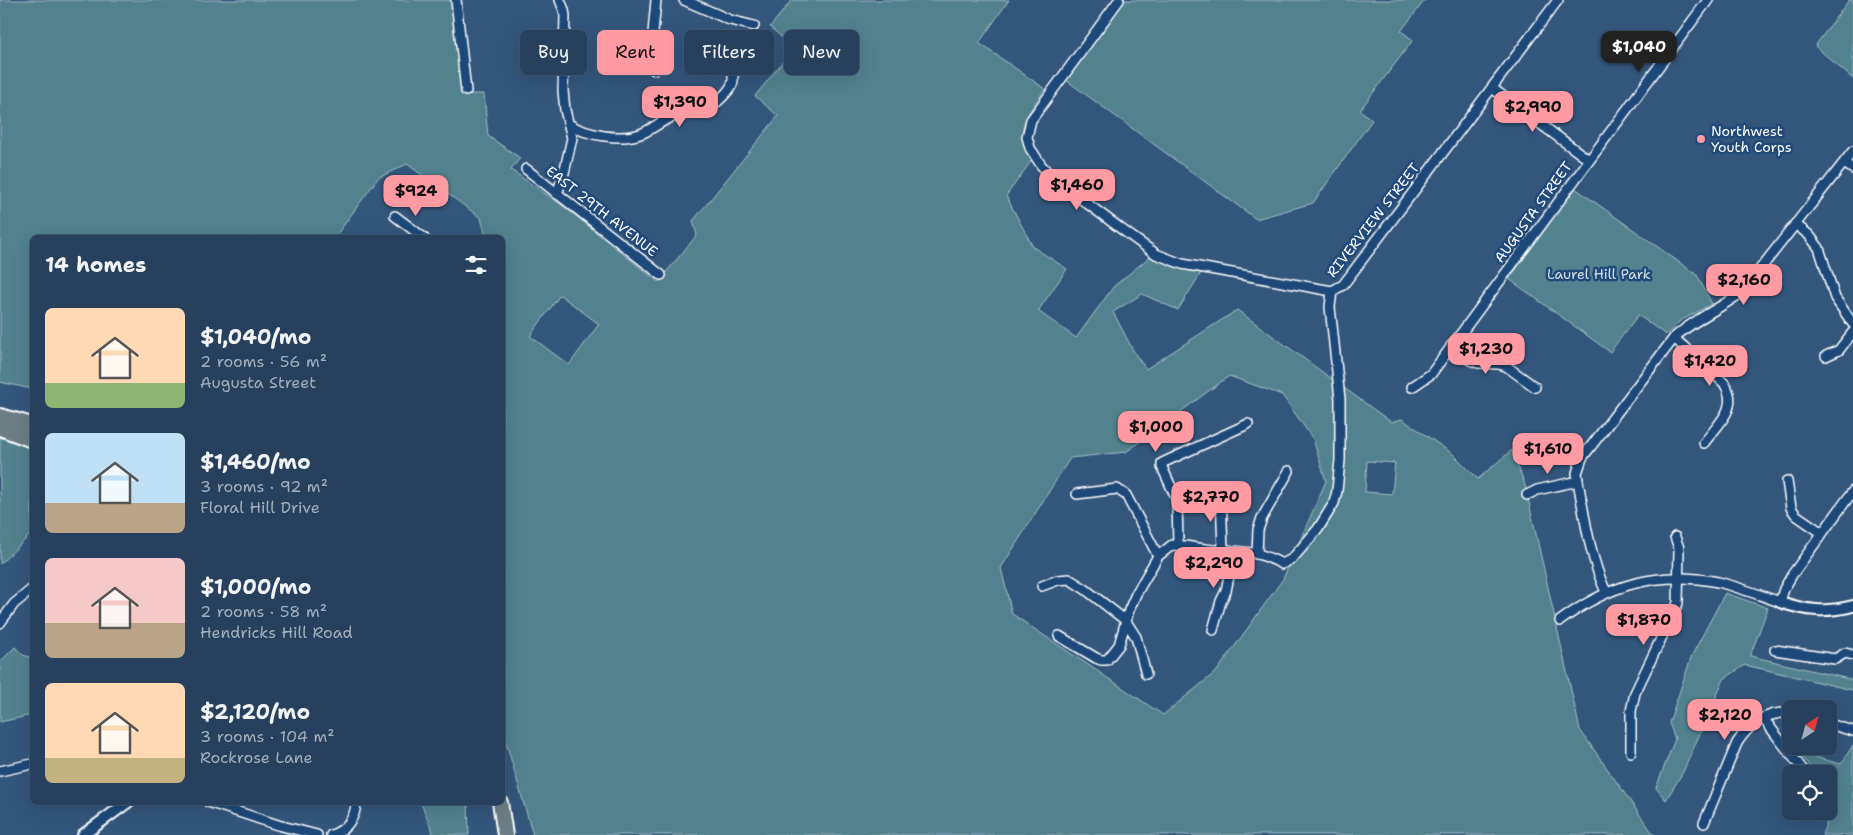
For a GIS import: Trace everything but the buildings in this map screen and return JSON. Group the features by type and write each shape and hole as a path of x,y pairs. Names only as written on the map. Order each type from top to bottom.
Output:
{"main road":[{"path":"0,410 30,417"},
{"path":"0,416 30,424"},
{"path":"0,428 30,439"},
{"path":"501,805 506,835"}],"street":[{"path":"456,0 466,91"},
{"path":"557,194 570,153 572,138 565,110 563,91 565,16 560,0"},
{"path":"653,30 656,0"},
{"path":"684,0 730,20 754,26"},
{"path":"1119,0 1031,120 1028,128 1028,142 1035,156 1053,178 1162,257 1182,264 1332,291"},
{"name":"RIVERVIEW STREET","path":"1257,554 1267,556 1282,564 1292,559 1318,529 1334,503 1340,460 1340,399 1330,307 1332,291 1343,284 1558,0"},
{"name":"AUGUSTA STREET","path":"1412,387 1431,374 1708,0"},
{"path":"570,125 584,132 594,134 628,137 638,135 669,118 705,110 712,106 728,92 734,80 734,75"},
{"path":"1492,88 1589,160"},
{"path":"1606,592 1598,576 1578,481 1579,466 1587,449 1674,338 1685,328 1728,303 1742,292 1853,150"},
{"path":"1844,163 1853,169"},
{"name":"EAST 29TH AVENUE","path":"526,169 661,275"},
{"path":"395,216 420,235"},
{"path":"1795,224 1809,235 1819,248 1835,298 1853,324"},
{"path":"1826,356 1839,350 1853,332"},
{"path":"1674,338 1724,383 1730,391 1731,403 1728,411 1704,443"},
{"path":"1451,346 1468,359 1478,363 1506,366 1535,387"},
{"path":"1178,545 1177,500 1162,467 1162,463 1248,424"},
{"path":"1059,636 1096,658 1107,660 1119,646 1125,620 1136,594 1158,556 1172,545 1243,550 1257,554 1258,530 1262,518 1289,471"},
{"path":"1527,495 1537,490 1578,481"},
{"path":"1788,481 1790,508 1796,515 1822,533"},
{"path":"1077,494 1117,489 1126,495 1158,556"},
{"path":"1780,602 1784,588 1792,575 1853,491"},
{"path":"1213,630 1229,576 1221,496"},
{"path":"1630,752 1631,711 1635,693 1640,679 1674,615 1678,603 1679,548 1675,537"},
{"path":"1560,621 1581,605 1606,592 1653,580 1695,578 1720,582 1806,610 1830,611 1853,606"},
{"path":"1042,586 1058,580 1070,579 1125,620 1136,637 1146,674"},
{"path":"0,623 14,604 30,591"},
{"path":"1775,650 1835,659 1846,652 1853,655"},
{"path":"1704,823 1737,743 1749,728 1763,718 1782,713"},
{"path":"1763,718 1799,765"},
{"path":"1838,727 1853,731"},
{"path":"0,771 30,764"},
{"path":"83,835 124,805"},
{"path":"213,805 317,835"},
{"path":"331,835 338,833 350,822 356,810 356,805"}],"green space":[{"path":"0,0 454,0 461,94 484,94 488,136 520,158 511,170 566,208 658,282 697,235 693,221 778,116 755,96 774,75 784,60 784,75 859,75 859,30 784,30 784,39 770,27 792,0 1009,0 979,43 1045,89 1024,123 1023,140 1032,160 1006,196 1033,247 1067,269 1038,311 1076,338 1114,286 1151,256 1174,267 1201,273 1178,310 1142,294 1113,312 1135,354 1146,369 1237,310 1391,422 1402,419 1453,454 1478,479 1512,450 1525,485 1580,730 1654,835 533,835 505,739 505,235 485,235 481,218 407,164 378,178 336,235 30,235 30,389 0,382","holes":["560,295 599,324 569,365 530,336","1229,376 1282,395 1313,439 1326,481 1283,579 1217,671 1163,715 1012,614 1001,568 1070,458 1126,452","1367,461 1395,463 1392,494 1365,492"]},
{"path":"1124,0 1425,0 1401,31 1413,40 1360,110 1372,120 1313,203 1256,219 1066,80"},
{"path":"1849,0 1853,0 1853,79 1815,46"},
{"name":"Laurel Hill Park","path":"1575,188 1697,275 1712,304 1680,321 1666,335 1638,315 1610,352 1509,279"},
{"path":"0,433 30,444 30,535 0,564"},
{"path":"1725,593 1768,608 1750,656 1853,680 1853,689 1745,665 1724,679 1683,772 1666,800 1656,788 1675,739 1669,723 1692,655"},
{"path":"15,647 23,655 30,657 30,715 0,722 0,662"},
{"path":"1853,745 1853,835 1822,835 1828,820 1837,820 1837,765 1809,765 1801,755 1841,764"},
{"path":"422,805 468,805 469,835 434,835"}],"place":[{"name":"Northwest Youth Corps","path":"1701,139"}]}
